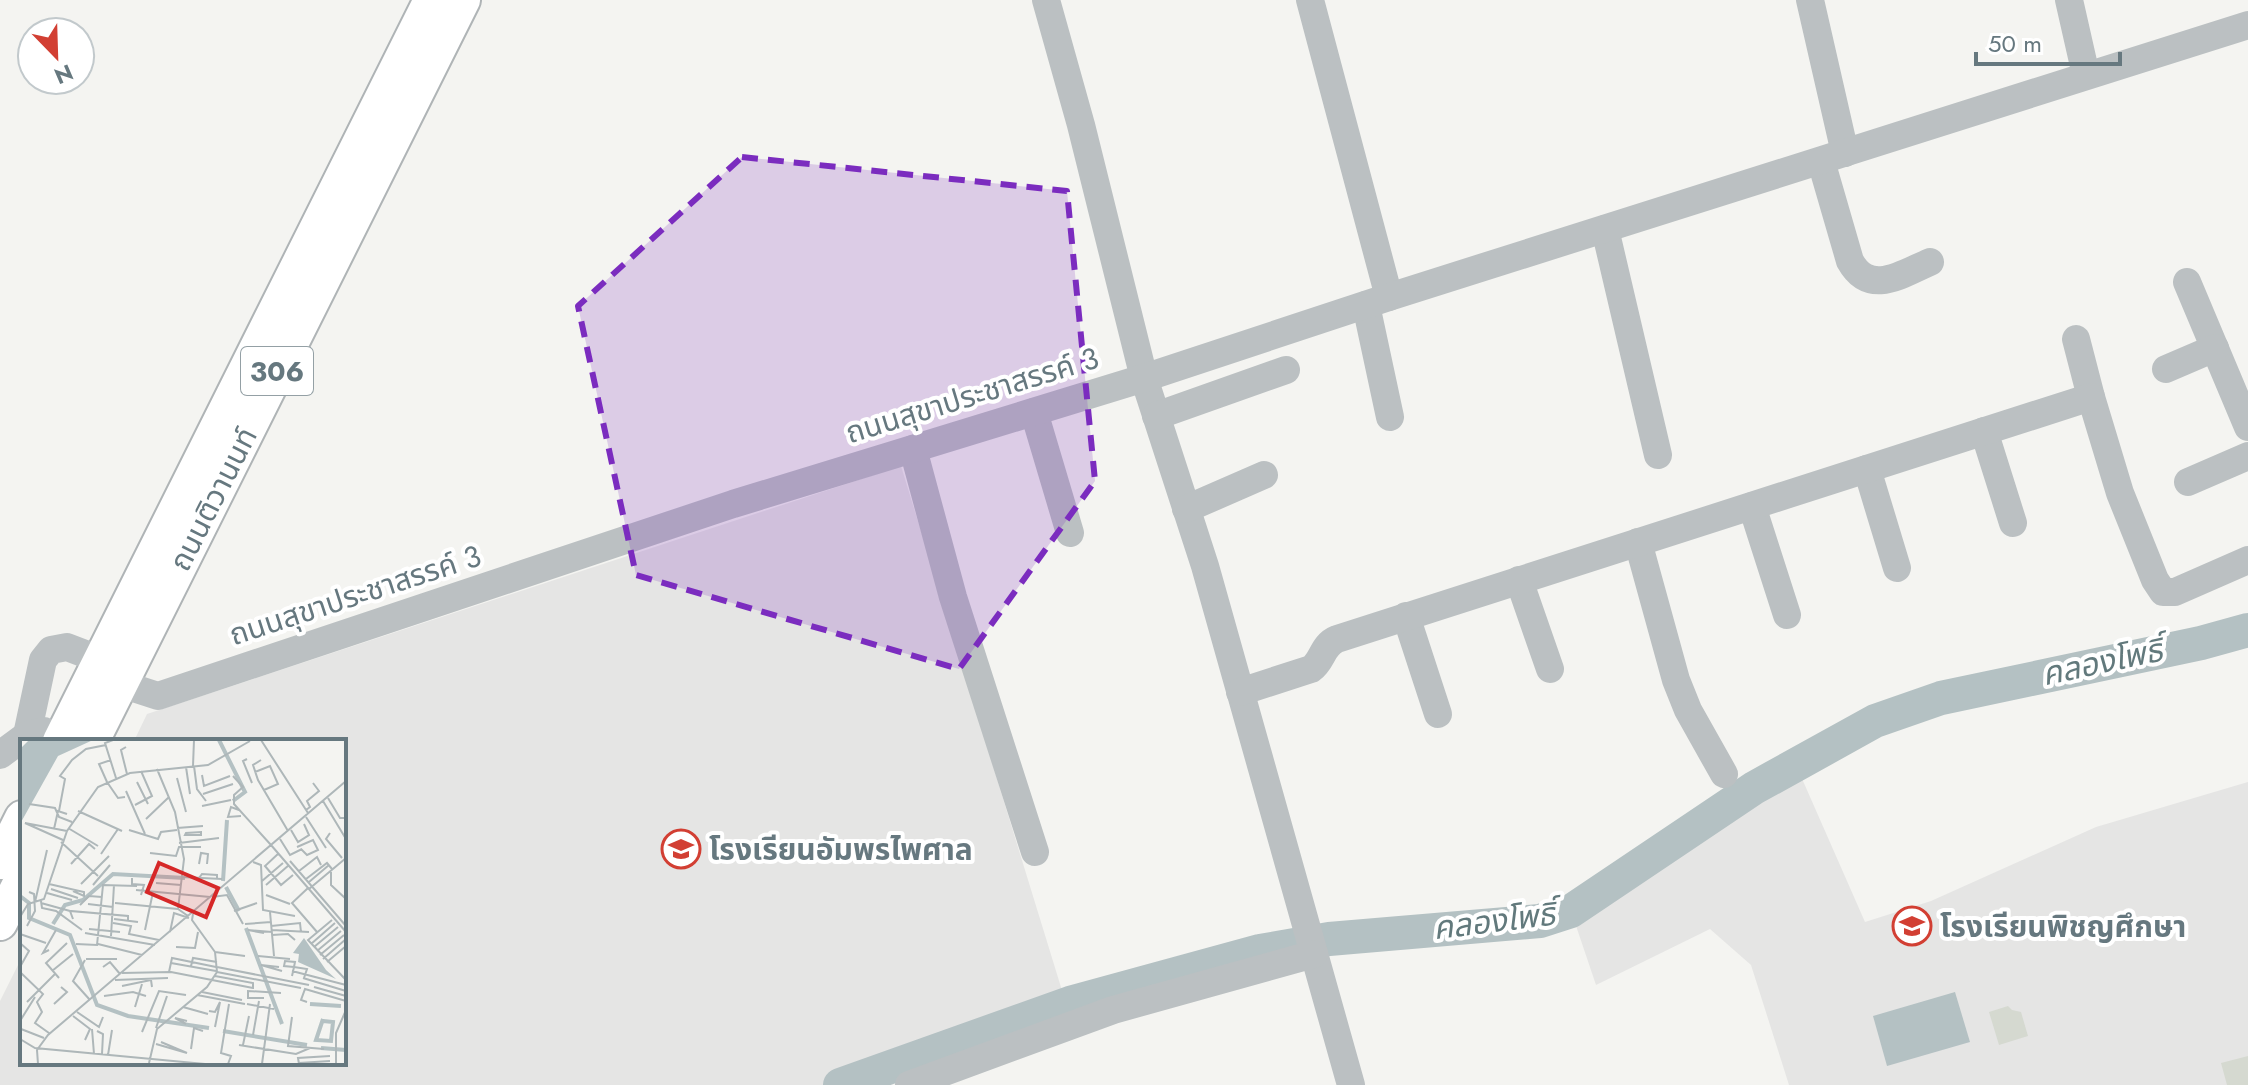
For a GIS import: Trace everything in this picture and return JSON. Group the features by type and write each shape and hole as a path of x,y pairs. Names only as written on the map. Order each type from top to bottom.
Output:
{"main road":[{"name":"ถนนติวานนท์","path":"111,672 431,0"},
{"name":"ถนนติวานนท์","path":"74,736 111,672 463,0"},
{"path":"0,862 20,822"},
{"path":"0,923 20,883"}],"street":[{"path":"1046,0 1081,125 1144,378 2248,25"},
{"path":"1310,0 1378,301 1390,417"},
{"path":"1810,0 1850,261 1864,278 1877,281 1893,278 1930,262"},
{"path":"2069,0 2086,75"},
{"path":"1605,229 1658,455"},
{"path":"2187,282 2248,427"},
{"path":"2076,339 2120,493 2155,580 2163,592 2175,592 2248,560"},
{"path":"2166,369 2215,348"},
{"path":"1156,416 1286,370"},
{"name":"ถนนสุขาประชาสรรค์ 3","path":"27,735 43,660 51,650 67,647 158,696 733,504 1144,378 1240,692 1351,1085"},
{"path":"1240,692 1311,669 1332,641 2091,397"},
{"path":"1034,412 1070,533"},
{"path":"1984,431 2013,523"},
{"path":"913,449 953,597 1035,852"},
{"path":"2188,482 2248,456"},
{"path":"1867,469 1897,568"},
{"path":"1186,509 1264,475"},
{"path":"1752,506 1787,615"},
{"path":"1638,542 1684,700 1724,774"},
{"path":"1519,580 1550,669"},
{"path":"1406,616 1438,714"},
{"path":"22,739 27,735 74,736"},
{"path":"0,755 20,740"},
{"path":"909,1085 1113,1010 1312,946"}],"highlighted area":[{"path":"742,157 1067,191 1095,481 959,669 636,575 578,306"}],"shaded area":[{"name":"โรงเรียนอัมพรไพศาล","path":"901,466 1064,997 830,1085 0,1085 0,1001 20,961 20,1065 346,1065 346,739 135,739 147,714"},
{"name":"โรงเรียนพิชญศึกษา","path":"1796,765 1865,922 1931,901 2096,827 2248,782 2248,1085 1789,1085 1751,965 1710,929 1596,985 1571,911"},
{"path":"1955,992 1970,1042 1887,1066 1873,1016"},
{"path":"2008,1006 2021,1012 2028,1036 1999,1045 1989,1012"},
{"path":"2248,1056 2248,1085 2227,1085 2221,1063"}],"waterway":[{"name":"คลองโพธิ์","path":"840,1085 1070,1003 1260,951 1329,939 1540,921 1571,911 1754,788 1875,721 1941,698 2201,643 2248,630"}],"place":[{"name":"โรงเรียนอัมพรไพศาล","path":"681,849"},
{"name":"โรงเรียนพิชญศึกษา","path":"1912,926"}]}
